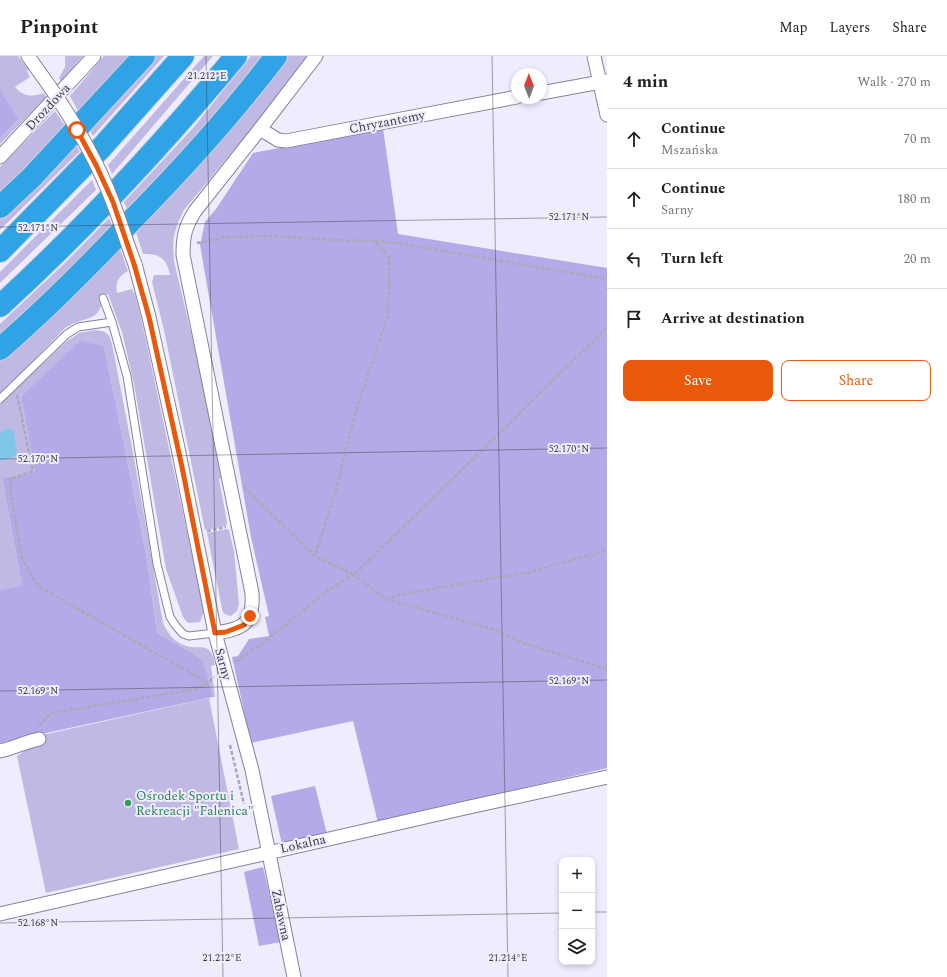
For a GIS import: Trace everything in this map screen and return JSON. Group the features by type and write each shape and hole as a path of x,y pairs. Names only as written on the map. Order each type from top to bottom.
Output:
{"highway":[{"path":"0,207 32,177 144,56"},
{"path":"0,251 102,147 183,56"},
{"path":"0,306 56,254 129,178 193,107 236,56"},
{"path":"0,349 71,284 175,175 232,111 276,56"}],"street":[{"name":"Sarny","path":"28,56 64,108 96,165 113,202 134,264 149,317 173,425 215,633 252,770 268,852"},
{"name":"Drozdowa","path":"0,157 94,56"},
{"path":"215,633 226,632 244,625 250,616 253,606 252,593 184,261 184,233 194,211 316,56"},
{"path":"594,56 603,81 607,115"},
{"path":"547,92 603,81"},
{"name":"Chryzantemy","path":"260,129 278,140 286,141 511,98"},
{"path":"0,751 32,740"},
{"name":"Lokalna","path":"0,914 268,852 607,777"},
{"name":"Zabawna","path":"268,852 294,977"}],"lane":[{"path":"103,298 112,322 127,376 158,564 170,617 184,634 189,636 215,633"},
{"path":"0,399 67,334 78,327 112,322"}],"path":[{"path":"192,244 226,237 273,236 375,241 397,243 607,279"},
{"path":"315,556 337,486 360,397 388,316 390,289 389,258 375,241"},
{"path":"232,665 264,642 331,588 354,575 607,328"},
{"path":"15,385 33,471 10,479 12,502 22,558 38,586 208,683"},
{"path":"229,481 236,480 315,556 354,575 386,599 492,629 529,645 607,669"},
{"path":"203,532 231,526"},
{"path":"386,599 414,592 530,572 607,550"},
{"path":"32,740 32,732 51,713 196,689 208,683 215,675 215,682"},
{"path":"229,742 245,810"}],"shaded area":[{"path":"0,56 18,56 29,70 27,71 30,77 15,87 21,93 36,95 44,93 46,97 0,144 0,138 19,119 0,89"},
{"path":"65,56 83,56 61,81 59,78 65,67"},
{"path":"104,56 132,56 79,113 70,96"},
{"path":"156,56 164,56 93,136 89,129"},
{"path":"204,56 213,56 112,174 108,165"},
{"path":"251,56 265,56 243,84 129,213 124,202 193,128"},
{"path":"287,56 309,56 272,104 184,210 174,234 174,261 206,396 221,478 219,479 227,522 226,526 205,530 164,330 152,282 154,275 170,275 169,269 162,258 154,255 143,254 135,229 239,115"},
{"path":"0,89 19,119 0,138"},
{"path":"55,111 66,127 0,193 0,167"},
{"path":"383,128 398,234 607,268 607,768 378,823 353,721 251,743 232,657 238,656 249,639 269,636 265,617 269,616 251,537 200,245 205,222 216,209 253,153"},
{"path":"75,143 80,151 0,230 0,219"},
{"path":"92,180 96,190 0,283 0,272"},
{"path":"109,218 114,229 0,336 0,324 66,262"},
{"path":"119,246 128,271 118,280 117,293 132,289 140,313 204,611 200,622 188,623 183,617 166,569 134,384 122,332 108,294 98,298 101,305 98,313 65,328 0,395 0,359"},
{"path":"94,330 106,333 110,337 112,344 163,623 170,635 181,644 193,647 203,647 210,651 215,665 211,666 215,697 213,697 204,662 191,652 157,633 147,559 104,346 21,397 35,472 2,478 22,585 0,590 0,461 17,456 7,428 0,433 0,404 66,342 79,333"},
{"path":"80,341 104,346 147,559 157,633 191,652 204,662 213,697 0,743 0,590 22,585 2,478 35,472 21,397"},
{"path":"227,529 229,530 234,551 239,604 237,611 231,616 222,611 207,533"},
{"name":"Ośrodek Sportu i Rekreacji \"Falenica\"","path":"209,698 239,849 46,893 17,756 34,745 38,736"},
{"path":"315,786 327,834 282,844 271,796"},
{"path":"263,867 281,942 259,946 244,872"}],"water":[{"path":"7,428 14,431 17,456 0,461 0,433"}],"place":[{"name":"Ośrodek Sportu i Rekreacji \"Falenica\"","path":"128,803"}],"route":[{"path":"77,130 96,165 113,202 134,264 149,317 182,467 215,633 226,632 244,625 250,616"}]}
